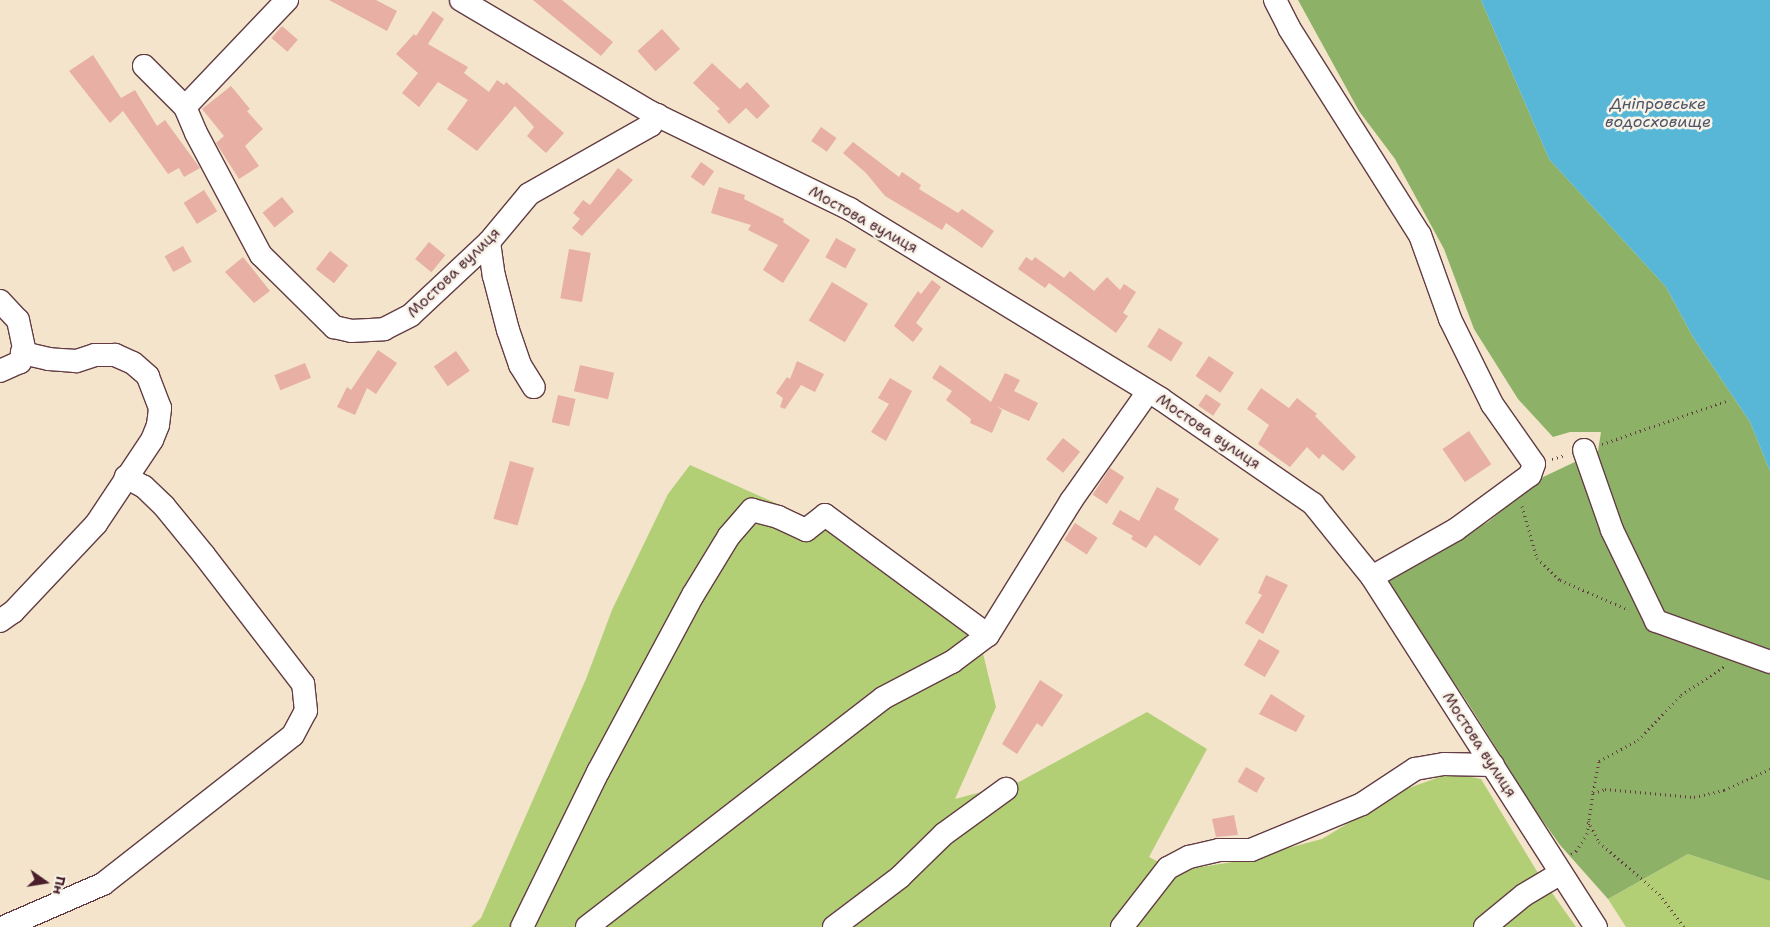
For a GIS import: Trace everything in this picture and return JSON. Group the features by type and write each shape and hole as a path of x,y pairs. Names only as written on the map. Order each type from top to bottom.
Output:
{"street":[{"path":"185,107 287,0"},
{"name":"Мостова вулиця","path":"461,0 657,115 850,209 1148,392 1314,504 1372,577 1596,927"},
{"path":"1275,0 1289,28 1420,235 1450,319 1492,404 1534,464 1530,475 1455,530 1372,577"},
{"name":"Мостова вулиця","path":"144,66 185,107 196,133 261,255 334,327 351,331 368,330 398,324 489,242 529,194 651,126 657,115"},
{"path":"489,242 494,276 508,330 520,365 534,387"},
{"path":"0,301 18,320 23,333 20,362 0,372"},
{"path":"0,621 13,612 96,524 152,440 158,425 158,400 148,376 133,363 115,355 95,355 76,361 49,359 22,353"},
{"path":"587,927 883,698 952,662 988,635 1066,509 1148,392"},
{"path":"1584,450 1612,530 1656,621 1746,651 1770,662"},
{"path":"4,927 103,884 293,736 306,711 303,684 204,555 164,506 144,488 126,477"},
{"path":"522,927 589,789 693,595 729,536 752,510 778,516 806,530 825,514 988,635"},
{"path":"1122,927 1168,868 1189,857 1260,846 1335,812 1362,804 1415,769 1444,764 1493,766"},
{"path":"834,927 900,877 944,834 1006,790"},
{"path":"1485,927 1558,867"}],"path":[{"path":"1534,464 1584,450 1729,400"},
{"path":"1518,483 1537,558 1560,580 1656,621"},
{"path":"1558,867 1576,851 1586,834 1599,761 1638,740 1682,695 1746,651"},
{"path":"1593,793 1605,789 1694,797 1724,790 1770,770"},
{"path":"1588,820 1599,842 1659,894 1684,927"}],"green space":[{"path":"1298,0 1481,0 1549,159 1666,287 1693,337 1750,422 1770,471 1770,881 1688,854 1608,899 1560,845 1533,807 1468,703 1385,581 1488,522 1541,478 1598,451 1601,432 1570,432 1553,437 1518,399 1474,329 1444,249 1395,159 1359,111"},
{"path":"690,465 827,526 864,559 957,624 978,633 996,707 955,799 1019,782 1147,712 1207,749 1149,857 1176,871 1239,861 1322,839 1403,790 1451,773 1481,779 1538,873 1576,927 471,927 481,918 586,679 612,610 668,494"},
{"path":"1688,854 1770,881 1770,927 1626,927 1608,899"}],"water":[{"name":"Дніпровське водосховище","path":"1481,0 1770,0 1770,471 1750,422 1693,337 1666,287 1549,159"}],"building":[{"path":"329,0 376,0 397,11 387,31"},
{"path":"533,0 562,0 613,42 601,56"},
{"path":"433,11 444,19 428,44 468,67 464,73 489,92 497,80 504,85 506,82 564,133 546,153 527,136 534,127 515,106 477,151 447,129 468,100 438,82 419,107 402,93 418,73 396,54 414,34 416,36"},
{"path":"282,26 298,40 287,52 272,38"},
{"path":"662,29 680,49 656,71 637,51"},
{"path":"93,55 121,98 135,90 157,126 165,120 200,168 184,177 179,168 168,174 123,111 110,123 69,71"},
{"path":"712,63 740,89 747,82 770,106 757,119 746,108 729,124 717,111 720,109 693,83"},
{"path":"231,86 250,109 247,111 263,129 245,146 259,166 239,179 216,143 224,136 202,109"},
{"path":"821,127 837,138 827,152 811,141"},
{"path":"853,142 899,177 902,172 921,185 919,189 958,213 962,209 994,231 982,248 946,223 942,230 885,196 866,173 843,153"},
{"path":"701,162 714,171 704,186 691,177"},
{"path":"618,168 633,180 582,236 572,228 580,219 573,213 583,200 590,205"},
{"path":"719,187 745,195 744,199 784,219 783,222 810,240 783,283 763,270 778,245 748,230 751,225 711,213"},
{"path":"204,190 217,211 197,224 184,203"},
{"path":"282,197 294,212 275,227 263,213"},
{"path":"836,238 856,249 845,268 825,257"},
{"path":"429,242 445,255 431,272 415,259"},
{"path":"183,246 192,262 173,272 165,256"},
{"path":"569,249 591,253 582,302 560,298"},
{"path":"330,251 348,265 334,283 316,269"},
{"path":"243,257 270,291 254,303 225,272"},
{"path":"1026,257 1032,261 1035,257 1064,278 1070,271 1094,291 1107,277 1120,290 1124,284 1136,292 1123,313 1128,316 1116,333 1049,283 1045,288 1018,269"},
{"path":"932,280 941,287 916,323 923,329 913,342 894,326 918,291 921,294"},
{"path":"832,282 868,304 845,342 809,321"},
{"path":"1159,328 1183,343 1171,361 1147,347"},
{"path":"378,350 397,363 376,394 367,388 355,415 337,407 347,387 351,390"},
{"path":"456,351 470,371 448,386 434,366"},
{"path":"1209,356 1234,373 1220,393 1196,376"},
{"path":"797,361 824,374 815,392 801,385 785,409 780,407 783,398 776,393 787,377 790,379"},
{"path":"305,363 311,378 280,390 274,375"},
{"path":"580,365 614,373 608,399 574,391"},
{"path":"940,365 991,402 1005,373 1020,380 1014,391 1038,403 1029,421 996,406 1002,410 992,433 970,423 971,419 946,400 952,391 932,378"},
{"path":"890,378 912,391 886,441 871,432 889,404 878,398"},
{"path":"1261,388 1289,408 1297,398 1317,414 1315,416 1356,457 1343,471 1323,454 1319,459 1307,447 1290,467 1258,444 1269,425 1247,409"},
{"path":"1206,394 1221,404 1213,416 1198,406"},
{"path":"558,395 576,399 569,426 552,422"},
{"path":"1469,431 1491,464 1465,482 1442,449"},
{"path":"1063,438 1080,452 1063,473 1046,459"},
{"path":"510,461 534,468 517,526 493,519"},
{"path":"1110,468 1124,477 1107,504 1093,495"},
{"path":"1157,487 1179,499 1174,509 1219,539 1200,566 1155,535 1146,548 1131,539 1133,536 1112,524 1120,510 1139,521"},
{"path":"1075,523 1098,538 1087,554 1064,540"},
{"path":"1266,575 1288,585 1263,634 1245,623 1262,595 1258,593"},
{"path":"1259,639 1280,651 1265,677 1244,665"},
{"path":"1040,680 1063,695 1042,727 1037,723 1017,754 1002,744"},
{"path":"1271,694 1305,716 1296,732 1259,714"},
{"path":"1246,767 1265,778 1257,793 1238,782"},
{"path":"1234,815 1238,835 1216,837 1212,819"}]}
